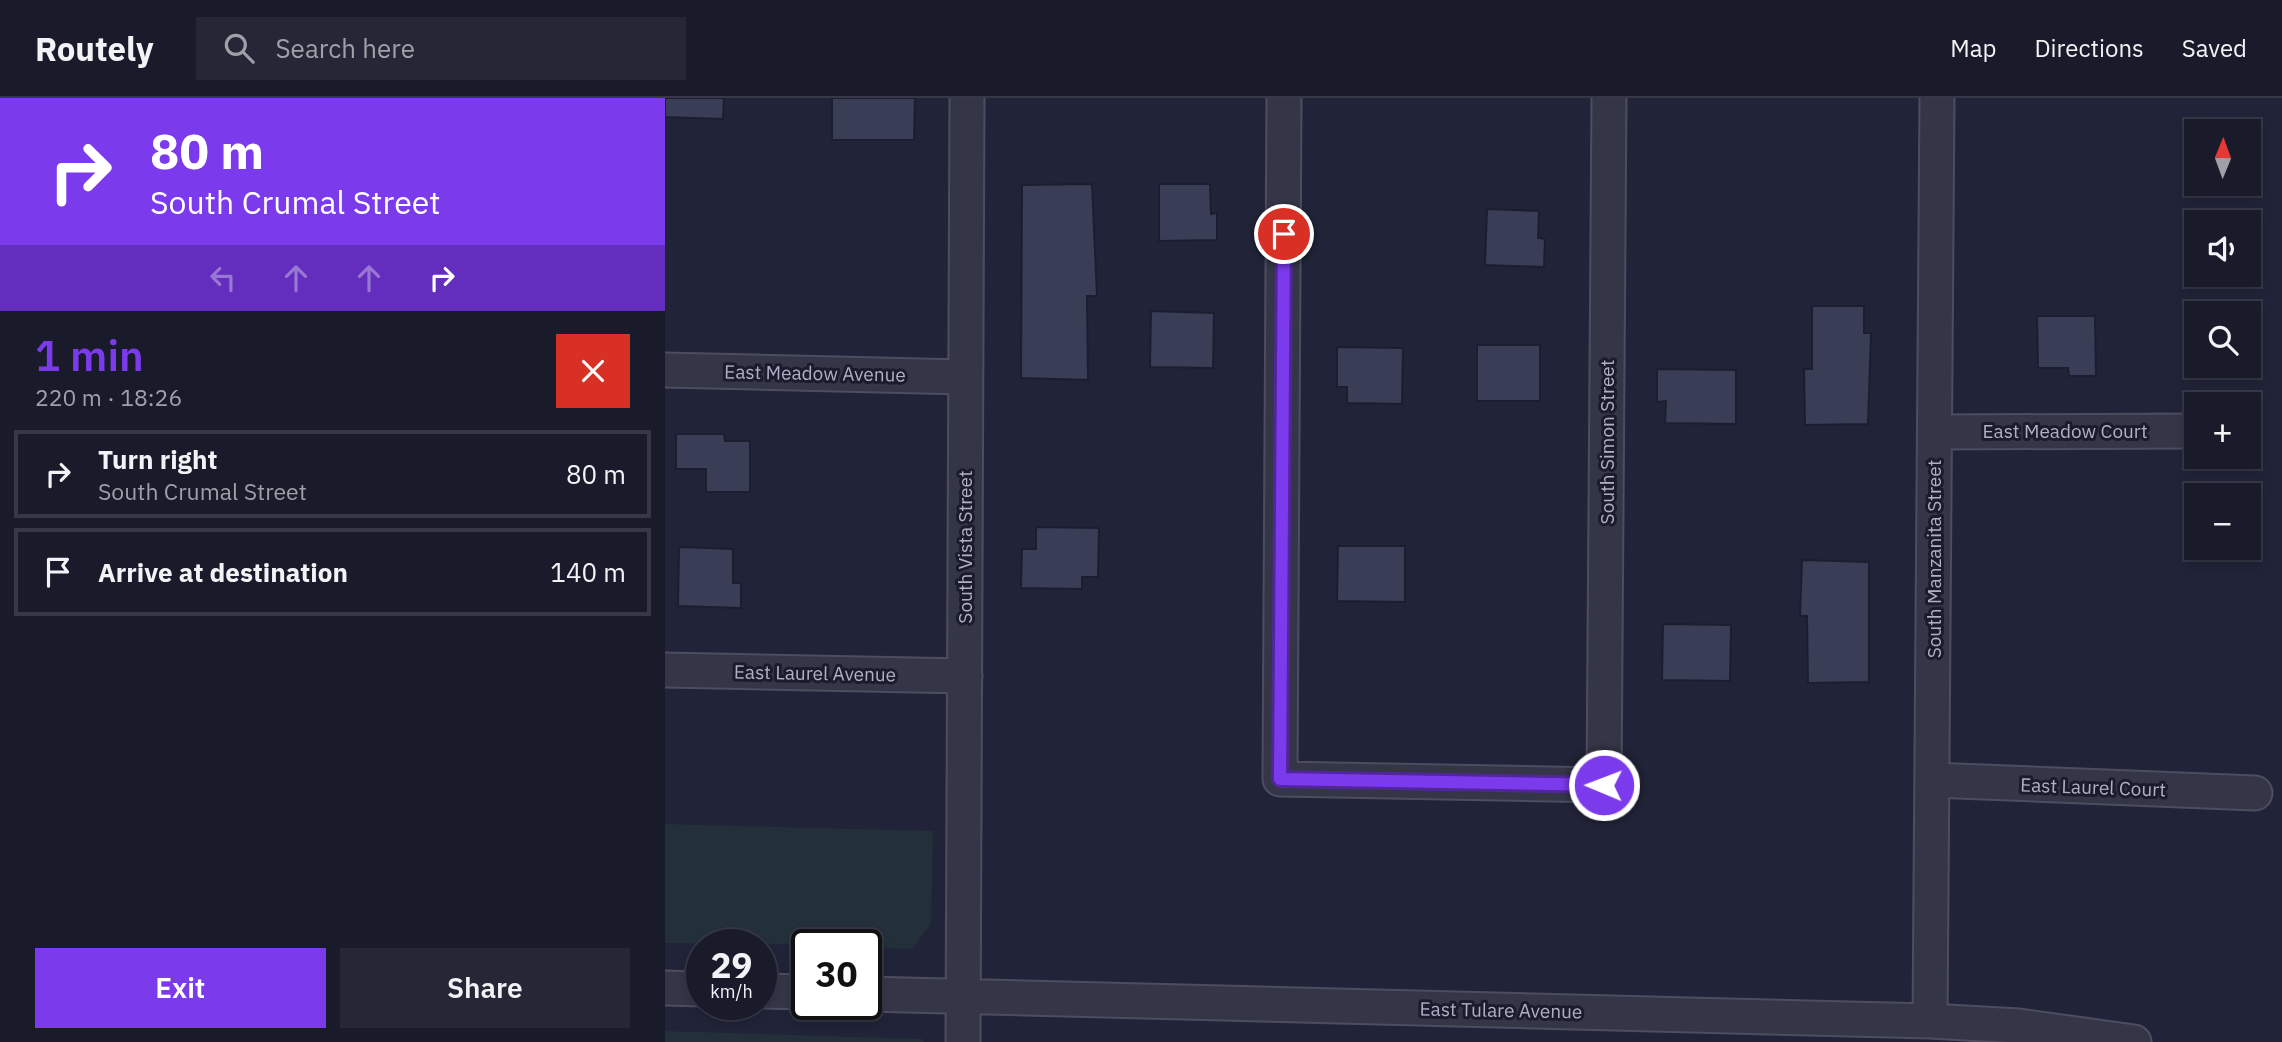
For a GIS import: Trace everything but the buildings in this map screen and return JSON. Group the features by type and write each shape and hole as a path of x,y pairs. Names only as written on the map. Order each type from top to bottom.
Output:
{"street":[{"name":"South Vista Street","path":"963,1042 967,98"},
{"name":"South Simon Street","path":"1285,98 1280,779 1604,785 1609,98"},
{"name":"South Manzanita Street","path":"1930,1021 1937,98"},
{"name":"East Meadow Avenue","path":"665,370 964,377"},
{"name":"East Meadow Court","path":"1935,432 2184,431"},
{"name":"East Laurel Avenue","path":"665,670 965,676"},
{"name":"East Laurel Court","path":"1932,780 2255,793"},
{"path":"665,988 686,989"},
{"name":"East Tulare Avenue","path":"882,994 1930,1021 2019,1026 2134,1042"}],"shaded area":[{"path":"665,824 933,831 931,924 912,949 882,948 882,929 791,929 791,944 777,944 777,929 686,929 686,943 665,943"},
{"path":"665,1031 923,1039 924,1042 665,1042"}],"route":[{"path":"1284,234 1280,779 1604,785"}]}
